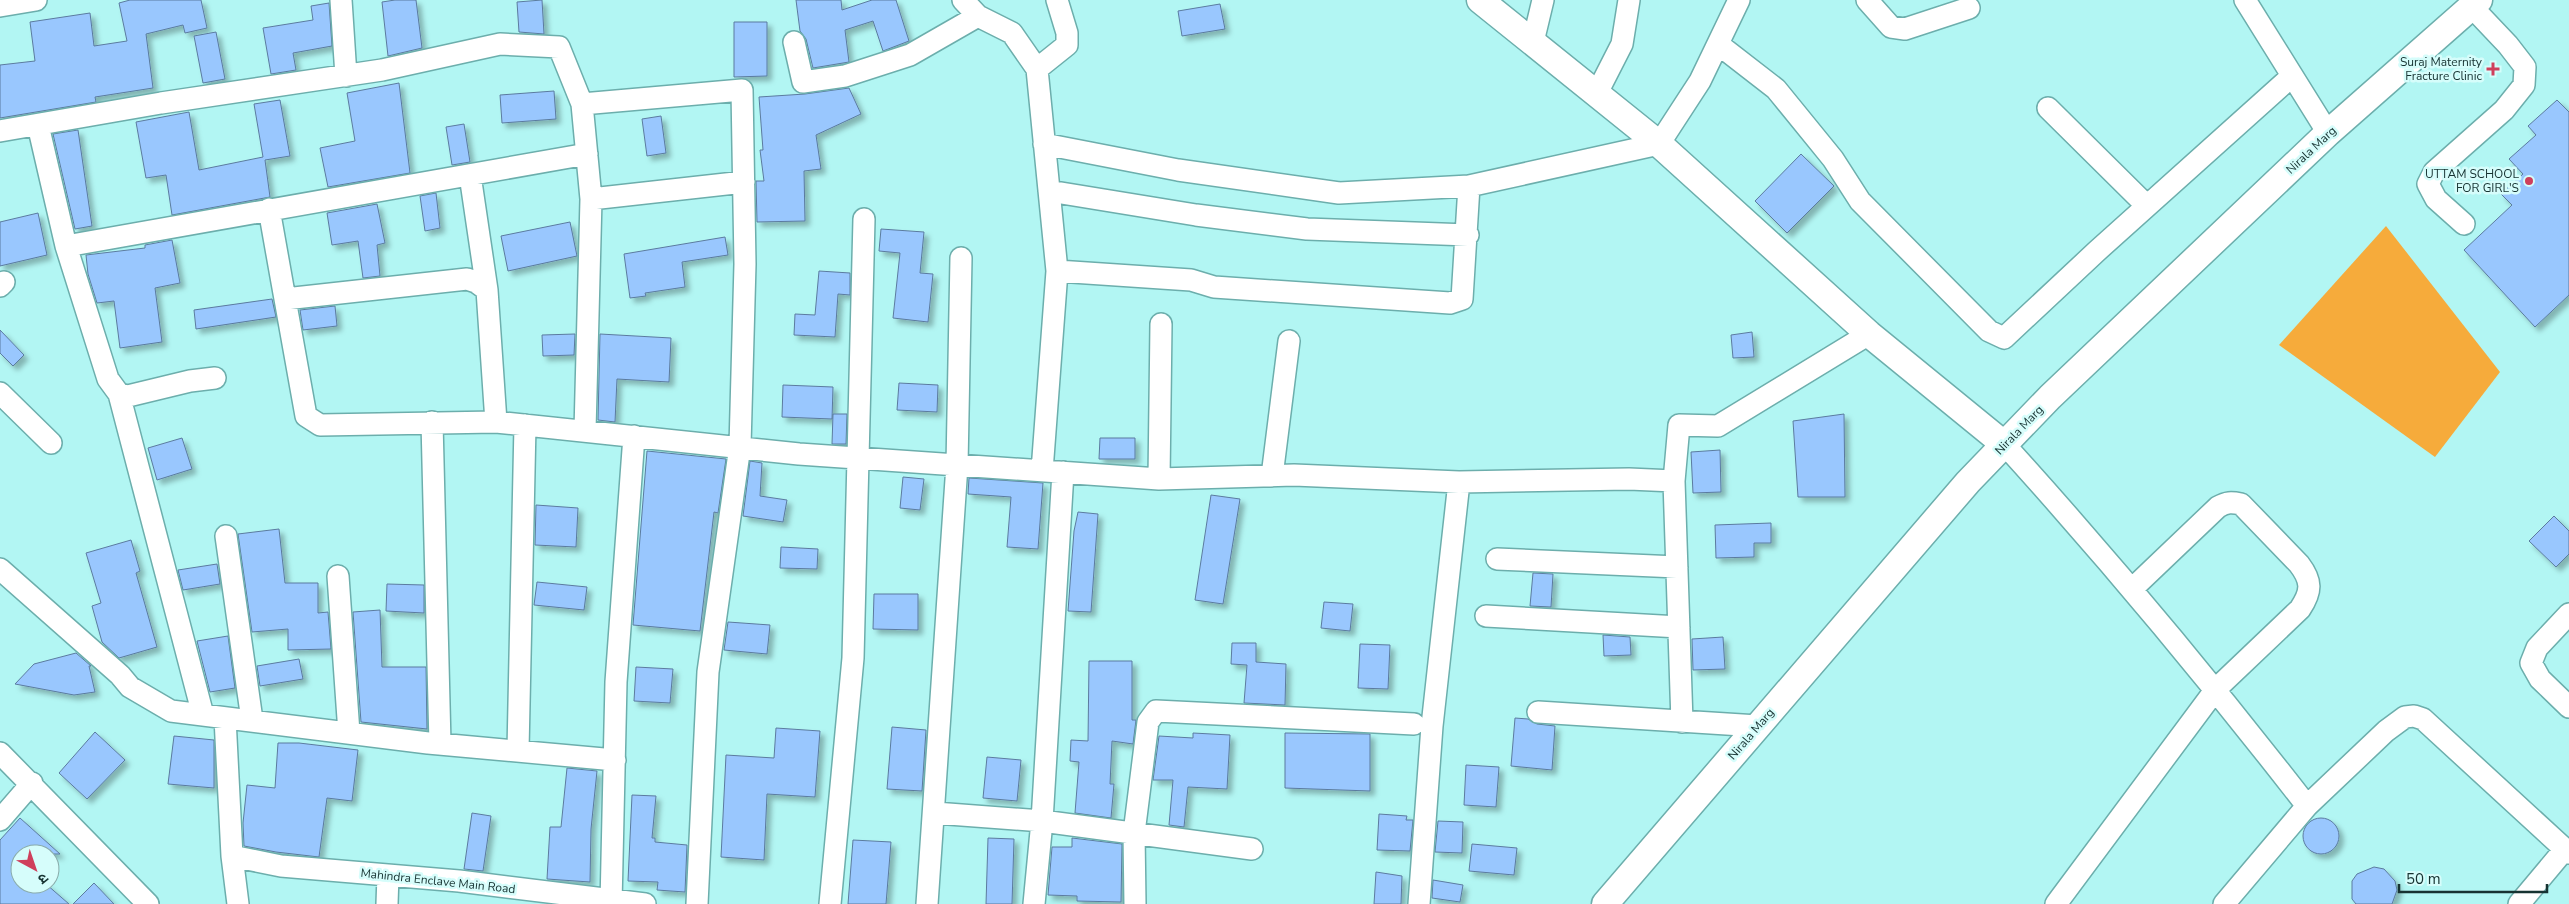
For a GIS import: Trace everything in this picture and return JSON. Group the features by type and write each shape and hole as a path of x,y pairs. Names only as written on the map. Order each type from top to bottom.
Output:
{"street":[{"path":"0,6 36,0"},
{"path":"342,0 346,76"},
{"path":"963,0 978,16 1012,34 1036,69 1057,270 1042,471"},
{"path":"1036,69 1067,45 1067,33 1057,0"},
{"path":"1480,0 1659,144 1869,334 2005,445 2132,589 2216,689 2306,806"},
{"path":"1533,42 1543,0"},
{"path":"1597,94 1622,44 1629,0"},
{"path":"1044,144 1178,170 1339,193 1469,186 1659,144 1700,81 1739,0"},
{"path":"1867,0 1891,26 1905,29 1968,8"},
{"path":"2245,0 2328,134"},
{"path":"2464,224 2436,199 2428,184 2434,172 2504,110 2524,85 2525,67 2475,3"},
{"name":"Nirala Marg","path":"1605,904 1968,482 2050,397 2328,134 2475,3"},
{"path":"794,42 803,82 845,76 910,55 978,16"},
{"path":"0,132 161,103 346,76 500,44 558,47 582,104 591,199 585,431"},
{"path":"1718,44 1776,89 1833,160 1860,201 1989,331 2004,338 2292,76"},
{"path":"582,104 742,90 745,264 740,446 708,672 697,904"},
{"path":"2048,108 2147,206"},
{"path":"38,125 66,246 103,367 119,394 203,715"},
{"path":"66,246 587,154"},
{"path":"470,175 488,290 496,422"},
{"path":"591,199 744,182"},
{"path":"1057,270 1191,280 1214,287 1450,303 1462,299 1468,235 1469,186"},
{"path":"1049,191 1196,215 1307,229 1468,235"},
{"path":"269,209 306,416 320,425 496,422 740,446 799,454 1160,479 1272,476 1459,482 1629,479 1674,482"},
{"path":"830,904 853,658 864,219"},
{"path":"927,904 935,813 957,465 961,258"},
{"path":"285,299 467,279 476,282 488,290"},
{"path":"1160,479 1161,324"},
{"path":"1682,722 1674,482 1679,425 1718,426 1869,334"},
{"path":"1272,476 1289,341"},
{"path":"119,394 128,396 190,381 215,378"},
{"path":"0,393 51,443"},
{"path":"432,422 440,744"},
{"path":"518,750 525,425"},
{"path":"612,902 616,682 634,436"},
{"path":"1034,904 1042,821 1063,472"},
{"path":"1419,904 1432,726 1459,482"},
{"path":"2056,904 2216,689 2300,609 2308,596 2310,586 2306,573 2299,564 2241,504 2226,502 2132,589"},
{"path":"226,536 252,720"},
{"path":"1497,559 1677,567"},
{"path":"0,569 120,675 130,687 171,711 440,744 615,760"},
{"path":"338,576 349,733"},
{"path":"2569,614 2537,648 2531,663 2540,679 2569,707"},
{"path":"1486,616 1679,627"},
{"path":"1135,904 1134,833 1148,722 1156,711 1414,724"},
{"path":"1538,712 1758,726"},
{"path":"2225,904 2306,806 2386,731 2405,717 2414,716 2424,719 2567,851 2519,904"},
{"path":"225,718 232,856 238,904"},
{"path":"0,753 32,783 148,904"},
{"path":"0,820 32,783"},
{"path":"935,813 1042,821 1252,849"},
{"name":"Mahindra Enclave Main Road","path":"232,856 281,866 388,875 612,902 645,904"},
{"path":"387,904 388,875"}],"shaded area":[{"path":"2386,226 2500,372 2435,457 2279,345"}],"building":[{"path":"130,0 201,0 207,28 185,33 183,25 146,34 153,88 95,97 96,102 0,118 0,65 35,61 30,22 90,13 94,46 127,41 119,3"},
{"path":"416,0 422,48 388,56 382,2"},
{"path":"542,0 544,34 519,32 517,2"},
{"path":"796,0 841,0 842,10 872,0 896,0 909,41 883,51 873,21 845,30 849,62 813,68 806,39 800,31"},
{"path":"329,3 332,46 293,53 296,70 271,74 263,28 313,20 311,6"},
{"path":"1220,4 1225,29 1182,36 1178,11"},
{"path":"734,22 767,22 767,76 734,77"},
{"path":"216,32 225,79 203,83 194,36"},
{"path":"399,83 410,173 328,187 320,148 355,141 347,93"},
{"path":"849,88 861,114 816,135 821,169 804,171 805,221 757,222 756,181 764,181 760,150 763,150 759,97 805,94"},
{"path":"554,91 556,119 502,123 500,95"},
{"path":"280,100 290,156 265,160 270,197 172,215 166,175 146,178 136,122 189,112 199,170 263,157 254,104"},
{"path":"2557,100 2569,112 2569,295 2535,327 2464,250 2512,205 2501,194 2523,174 2509,159 2536,135 2528,126"},
{"path":"661,116 666,153 647,156 642,119"},
{"path":"464,124 470,162 452,165 446,127"},
{"path":"78,130 92,226 75,229 53,134"},
{"path":"1801,154 1834,186 1787,233 1755,201"},
{"path":"436,193 440,228 425,231 420,196"},
{"path":"377,204 385,243 377,245 380,276 363,278 358,241 332,245 327,213"},
{"path":"38,213 47,255 0,266 0,222"},
{"path":"570,222 577,256 508,271 501,236"},
{"path":"881,229 924,232 920,273 933,274 928,322 893,318 900,253 879,251"},
{"path":"725,237 728,255 682,262 685,287 645,293 646,296 630,298 624,254"},
{"path":"172,240 180,283 155,288 162,342 120,348 114,301 97,303 88,274 86,255 145,248 145,245"},
{"path":"819,271 850,273 850,295 838,294 835,337 794,335 795,314 815,315"},
{"path":"272,299 276,317 196,329 194,310"},
{"path":"335,306 337,326 303,330 300,310"},
{"path":"0,330 24,355 13,366 0,353"},
{"path":"1752,332 1754,357 1733,358 1731,335"},
{"path":"575,334 574,355 543,356 542,335"},
{"path":"600,334 671,338 669,382 617,379 615,422 598,420"},
{"path":"899,383 938,385 937,412 897,410"},
{"path":"783,385 833,387 832,419 782,417"},
{"path":"833,414 847,414 846,444 832,444"},
{"path":"1844,414 1845,497 1798,497 1793,421"},
{"path":"182,438 192,469 157,480 148,448"},
{"path":"1100,438 1135,438 1135,459 1099,459"},
{"path":"1720,450 1721,492 1693,493 1691,452"},
{"path":"647,451 726,459 718,513 714,512 700,631 633,625"},
{"path":"750,461 762,463 760,496 787,500 783,522 743,516"},
{"path":"903,477 924,479 920,510 900,508"},
{"path":"969,478 1043,483 1038,549 1007,547 1011,497 968,494"},
{"path":"1211,495 1240,499 1223,604 1195,600"},
{"path":"536,505 578,508 576,547 535,545"},
{"path":"1078,512 1098,514 1091,612 1068,611 1074,531"},
{"path":"2554,516 2569,531 2569,554 2556,567 2529,541"},
{"path":"1771,523 1771,543 1754,543 1754,557 1716,558 1715,525"},
{"path":"279,529 285,583 318,583 318,613 328,612 331,649 288,650 288,629 252,632 238,534"},
{"path":"131,540 140,571 136,573 157,647 119,658 102,642 92,606 101,603 86,553"},
{"path":"781,547 818,549 817,569 780,568"},
{"path":"217,564 220,584 183,590 178,570"},
{"path":"1533,573 1553,574 1551,607 1530,606"},
{"path":"537,582 587,587 584,610 534,605"},
{"path":"387,584 424,585 424,613 386,611"},
{"path":"874,594 918,594 918,630 873,629"},
{"path":"1324,602 1353,604 1350,631 1321,628"},
{"path":"380,610 382,667 426,667 427,729 361,722 353,612"},
{"path":"728,622 770,625 767,654 724,650"},
{"path":"1603,635 1630,637 1631,655 1604,656"},
{"path":"228,636 235,688 210,692 197,641"},
{"path":"1723,637 1725,669 1693,670 1692,639"},
{"path":"1232,643 1256,643 1256,662 1286,664 1285,705 1244,703 1247,665 1231,664"},
{"path":"1360,644 1390,645 1388,689 1358,688"},
{"path":"76,653 91,666 89,666 95,692 74,695 15,684 34,664"},
{"path":"299,659 303,679 260,686 257,666"},
{"path":"1089,661 1132,661 1132,720 1136,720 1133,744 1112,741 1110,784 1114,784 1111,818 1075,813 1079,762 1070,761 1071,740 1088,741"},
{"path":"636,667 673,669 670,703 634,701"},
{"path":"1515,718 1528,719 1537,724 1555,726 1552,770 1511,766"},
{"path":"892,727 926,730 922,791 887,789"},
{"path":"776,728 820,731 815,797 767,794 764,860 721,857 726,755 774,758"},
{"path":"95,732 125,760 87,799 59,773"},
{"path":"1193,733 1230,735 1227,789 1188,787 1184,827 1169,825 1173,780 1153,780 1159,736 1193,738"},
{"path":"1285,733 1370,734 1370,791 1285,788"},
{"path":"174,736 214,740 214,788 168,784"},
{"path":"278,743 299,743 358,750 352,801 327,798 319,857 244,846 243,823 247,785 275,788"},
{"path":"987,757 1021,760 1017,801 983,798"},
{"path":"1466,765 1499,767 1496,807 1464,805"},
{"path":"567,768 597,771 591,829 590,882 547,879 550,827 561,827"},
{"path":"632,795 656,796 652,838 655,838 655,842 687,845 685,892 657,890 658,882 628,881"},
{"path":"472,813 491,816 483,871 464,869"},
{"path":"1379,814 1407,816 1406,820 1413,820 1410,851 1377,850"},
{"path":"20,818 49,844 10,844 10,894 58,894 69,904 0,904 0,840"},
{"path":"2321,818 2333,824 2339,836 2333,848 2321,854 2309,848 2303,836 2309,824"},
{"path":"1438,821 1463,822 1462,853 1435,852"},
{"path":"988,838 1014,839 1012,904 986,904"},
{"path":"1072,838 1122,844 1121,902 1077,901 1077,896 1048,895 1052,847 1072,847"},
{"path":"853,840 891,842 886,904 848,904"},
{"path":"1472,844 1517,848 1514,875 1469,871"},
{"path":"2374,867 2384,869 2395,881 2397,890 2392,904 2356,904 2352,899 2352,881 2357,874"},
{"path":"1376,872 1402,876 1401,904 1374,904"},
{"path":"1433,880 1463,885 1460,902 1432,898"},
{"path":"94,883 114,904 73,904"}],"place":[{"name":"Suraj Maternity Fracture Clinic","path":"2493,69"},
{"name":"UTTAM SCHOOL FOR GIRL'S","path":"2529,181"}]}
